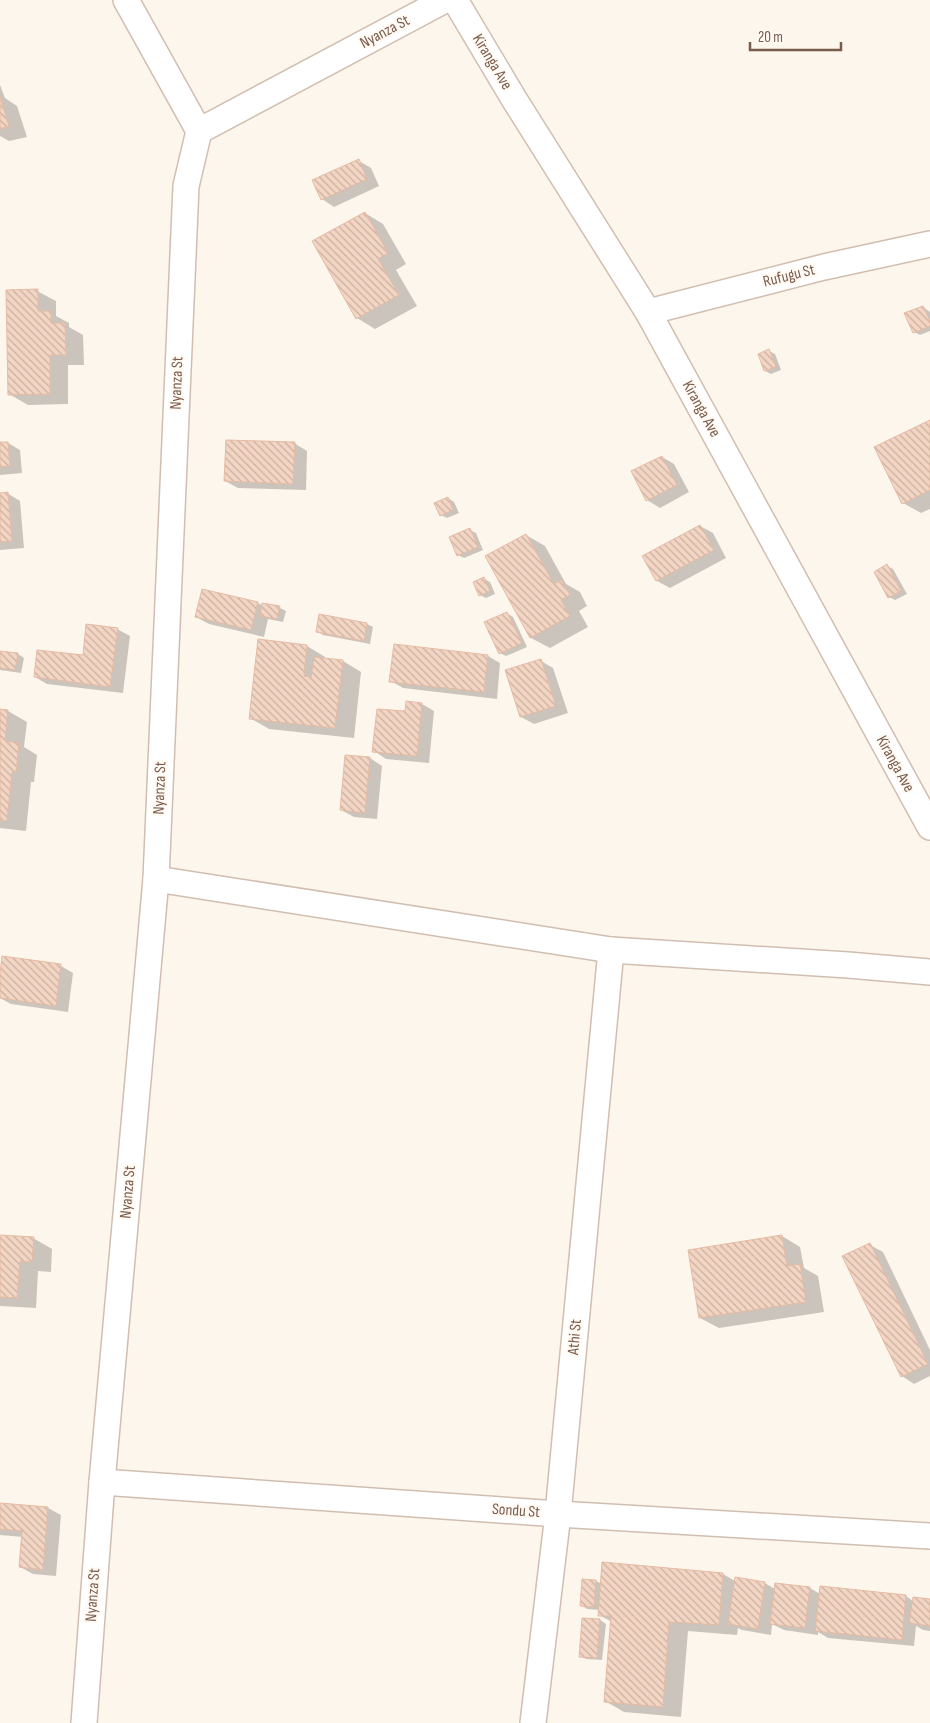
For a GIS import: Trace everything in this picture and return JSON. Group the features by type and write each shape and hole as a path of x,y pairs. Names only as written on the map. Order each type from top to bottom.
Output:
{"street":[{"path":"126,0 199,131"},
{"name":"Nyanza St","path":"84,1723 102,1482 156,879 186,186 199,131 445,0"},
{"name":"Kiranga Ave","path":"456,0 514,99 648,312 930,827"},
{"name":"Rufugu St","path":"648,312 824,267 930,244"},
{"path":"156,879 610,950 930,972"},
{"name":"Athi St","path":"533,1723 558,1514 610,950"},
{"name":"Sondu St","path":"102,1482 558,1514 930,1536"}],"building":[{"path":"0,97 9,126 0,129"},
{"path":"359,159 367,179 321,200 312,180"},
{"path":"365,212 388,253 378,259 399,295 356,319 312,241"},
{"path":"38,289 38,311 51,311 51,323 65,323 66,355 50,355 50,394 8,395 6,290"},
{"path":"923,306 930,321 930,326 913,333 904,313"},
{"path":"769,349 776,367 764,371 758,354"},
{"path":"930,420 930,490 902,504 874,447"},
{"path":"226,440 295,442 293,484 224,481"},
{"path":"0,442 8,442 10,466 0,467"},
{"path":"662,456 677,485 646,501 631,471"},
{"path":"8,492 12,541 0,542 0,493"},
{"path":"448,497 453,510 440,516 434,503"},
{"path":"700,525 714,550 656,581 642,556"},
{"path":"470,528 478,547 457,556 449,537"},
{"path":"526,534 554,584 561,580 570,595 561,600 570,616 530,638 485,556"},
{"path":"887,564 901,591 888,598 874,572"},
{"path":"484,577 490,591 479,596 473,582"},
{"path":"202,589 258,602 251,630 195,617"},
{"path":"262,603 280,606 277,619 260,616"},
{"path":"507,612 522,643 499,654 484,622"},
{"path":"319,614 367,623 364,641 316,632"},
{"path":"86,624 118,628 110,687 34,677 37,650 83,655"},
{"path":"258,639 307,645 304,676 311,677 314,657 343,660 335,728 249,719"},
{"path":"394,644 488,655 484,692 389,682"},
{"path":"0,651 18,653 15,670 0,668"},
{"path":"541,659 556,706 520,717 505,670"},
{"path":"406,701 422,703 417,756 372,752 377,709 405,711"},
{"path":"0,709 8,710 5,741 19,743 16,772 12,772 7,821 0,820"},
{"path":"345,755 370,757 365,813 340,810"},
{"path":"2,956 61,964 56,1006 0,998"},
{"path":"0,1235 34,1237 32,1262 20,1261 17,1298 0,1297"},
{"path":"782,1235 787,1266 800,1264 806,1302 699,1318 688,1250"},
{"path":"870,1243 928,1364 901,1377 842,1256"},
{"path":"0,1503 48,1507 43,1570 19,1567 22,1531 0,1529"},
{"path":"602,1562 723,1573 719,1625 669,1622 663,1707 604,1702 611,1616 598,1616"},
{"path":"735,1577 765,1582 758,1629 728,1624"},
{"path":"582,1579 596,1580 594,1607 580,1606"},
{"path":"775,1583 810,1587 805,1628 770,1624"},
{"path":"820,1586 906,1595 902,1640 815,1631"},
{"path":"913,1597 930,1599 930,1626 909,1623"},
{"path":"582,1618 600,1619 597,1658 579,1657"}]}
